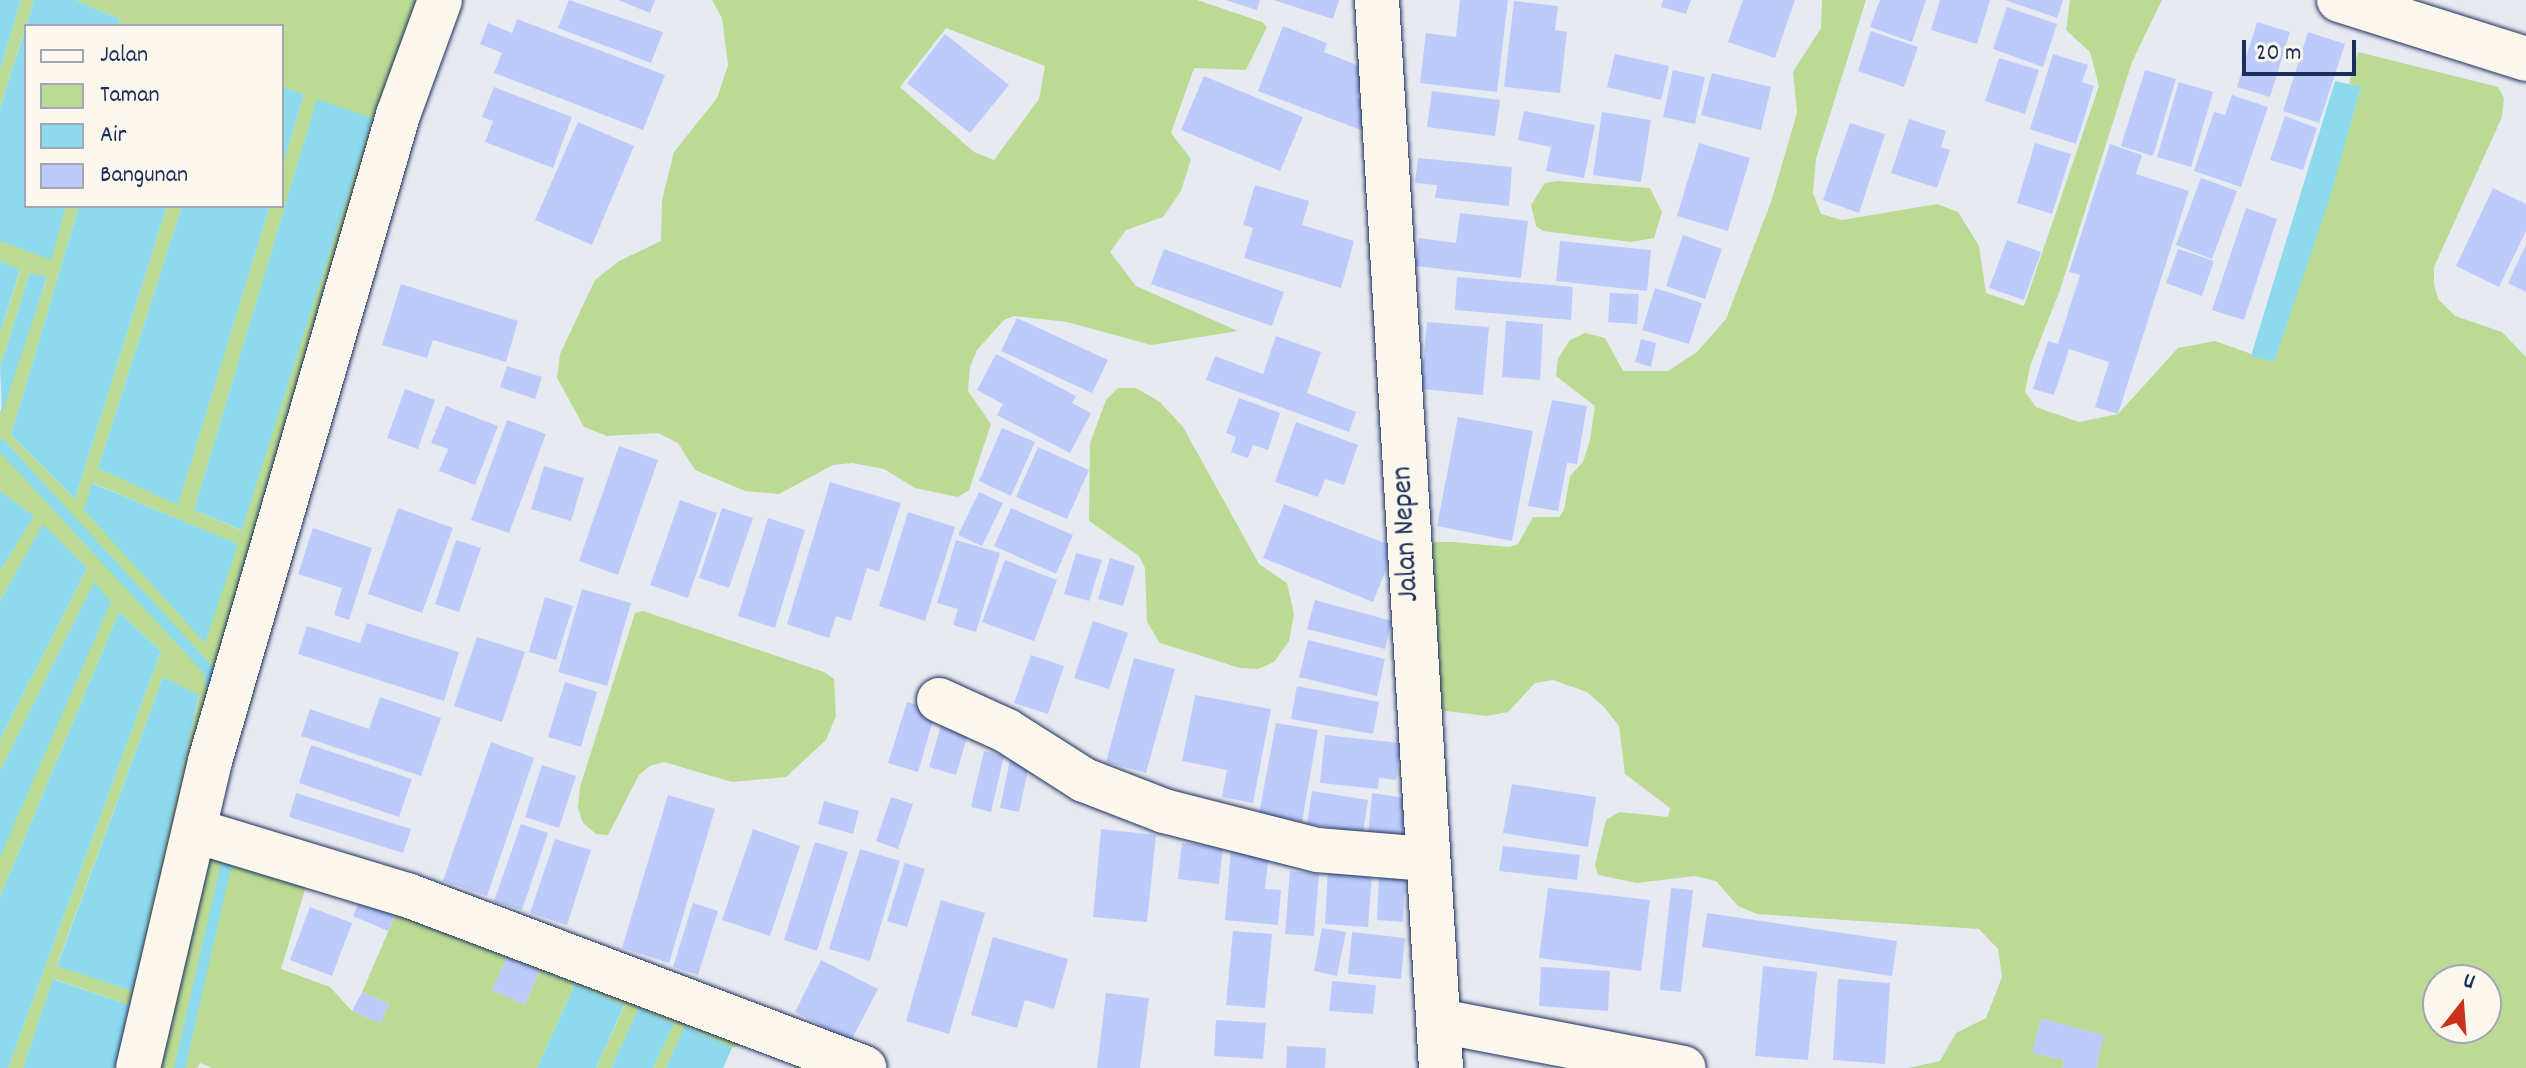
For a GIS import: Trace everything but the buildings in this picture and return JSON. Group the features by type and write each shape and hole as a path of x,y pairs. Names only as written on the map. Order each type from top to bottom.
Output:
{"street":[{"path":"138,1068 210,761 393,130 440,0"},
{"name":"Jalan Nepen","path":"1377,0 1441,1068"},
{"path":"2339,0 2526,59"},
{"path":"939,700 1007,731 1084,780 1164,811 1317,850 1427,859"},
{"path":"196,831 407,895 864,1068"},
{"path":"1440,1021 1684,1068"}],"green space":[{"path":"21,0 34,0 0,108 0,70"},
{"path":"75,0 430,0 184,825 864,1068 795,1068 799,1061 751,1042 732,1048 686,1026 666,1068 653,1068 673,1024 639,1009 611,1068 596,1068 624,1007 575,984 537,1068 212,1068 200,1063 197,1068 114,1068 129,1005 54,979 23,1068 8,1068 161,651 119,612 0,897 0,857 94,583 0,771 0,740 87,568 43,525 0,601 0,571 33,516 0,491 0,412 47,278 30,273 0,367 0,333 20,271 0,261 0,241 50,259 65,208 78,208 11,435 75,499 166,208 181,208 98,468 178,504 269,208 284,208 284,161 304,95 284,87 284,24 119,24 120,19","holes":["317,100 372,119 241,530 194,510","92,484 237,544 205,642","163,677 199,696 132,991 57,965","310,873 398,909 362,992 389,1004 380,1023 352,1011 330,987 281,969","507,958 539,971 525,1005 493,990"]},
{"path":"712,0 1197,0 1262,22 1267,27 1246,70 1194,68 1171,133 1191,159 1181,191 1163,217 1126,230 1110,252 1136,286 1238,331 1151,345 1067,322 1014,316 1004,320 977,350 970,367 968,391 991,424 969,490 958,497 915,488 884,469 852,463 833,465 779,494 745,491 695,470 678,443 658,433 607,436 584,427 557,378 560,354 595,280 619,261 661,241 662,200 674,152 717,98 728,65 722,18","holes":["946,28 1045,66 1039,99 994,160 974,152 900,87"]},
{"path":"1822,0 1866,0 1816,159 1813,193 1821,214 1842,220 1937,204 1958,212 1979,246 1986,293 2024,306 2099,86 2090,52 2066,30 2070,0 2162,0 2132,62 2060,290 2030,366 2025,392 2036,407 2079,422 2118,414 2178,348 2215,341 2274,362 2361,88 2349,84 2358,52 2498,87 2504,98 2502,117 2434,267 2434,284 2438,299 2455,316 2502,332 2526,357 2526,1068 2096,1068 2103,1035 2041,1019 2033,1053 2064,1060 2062,1068 1908,1068 1940,1061 1956,1033 1986,1018 2002,977 1998,949 1979,929 1757,914 1738,906 1716,881 1695,876 1637,883 1598,875 1595,865 1606,820 1619,812 1668,817 1670,808 1625,774 1619,726 1604,707 1587,692 1553,680 1535,683 1508,712 1487,716 1438,710 1429,549 1435,542 1509,547 1518,544 1533,517 1559,517 1564,510 1570,476 1583,462 1590,440 1595,406 1556,376 1558,358 1570,340 1585,333 1605,338 1623,371 1668,371 1697,352 1726,319 1771,202 1797,113 1793,72 1821,28"},
{"path":"1557,181 1650,188 1662,212 1654,238 1631,242 1543,231 1536,226 1531,205 1545,183"},
{"path":"1118,388 1136,388 1160,402 1183,427 1259,564 1287,583 1294,614 1289,641 1274,662 1258,669 1240,668 1160,643 1147,622 1145,568 1139,556 1089,521 1090,443 1106,400"},
{"path":"643,611 824,672 834,679 836,716 826,740 786,777 732,782 664,762 650,766 639,775 608,835 596,834 583,823 578,808 580,787 635,613"}],"water":[{"path":"0,0 21,0 0,70"},
{"path":"34,0 75,0 120,19 119,24 27,24"},
{"path":"24,32 24,208 65,208 51,260 0,241 0,108"},
{"path":"2335,81 2361,87 2329,201 2274,362 2251,356"},
{"path":"284,87 304,95 284,161"},
{"path":"317,99 372,118 242,530 194,510"},
{"path":"78,208 166,208 75,499 11,435"},
{"path":"181,208 269,208 178,505 98,468"},
{"path":"0,261 20,270 0,333"},
{"path":"30,273 47,277 2,414 0,367"},
{"path":"92,483 238,544 205,643 84,510"},
{"path":"0,491 34,516 0,571"},
{"path":"43,524 87,568 0,740 0,601"},
{"path":"94,582 111,602 0,857 0,771"},
{"path":"119,612 161,651 8,1068 0,1068 0,897"},
{"path":"163,677 199,695 132,991 57,966"},
{"path":"53,979 129,1005 114,1068 23,1068"},
{"path":"575,984 624,1006 596,1068 537,1068"},
{"path":"639,1008 674,1024 653,1068 611,1068"},
{"path":"685,1026 732,1048 723,1068 666,1068"}],"waterway":[{"path":"0,444 207,668 213,689"},
{"path":"179,1068 229,850"}]}
